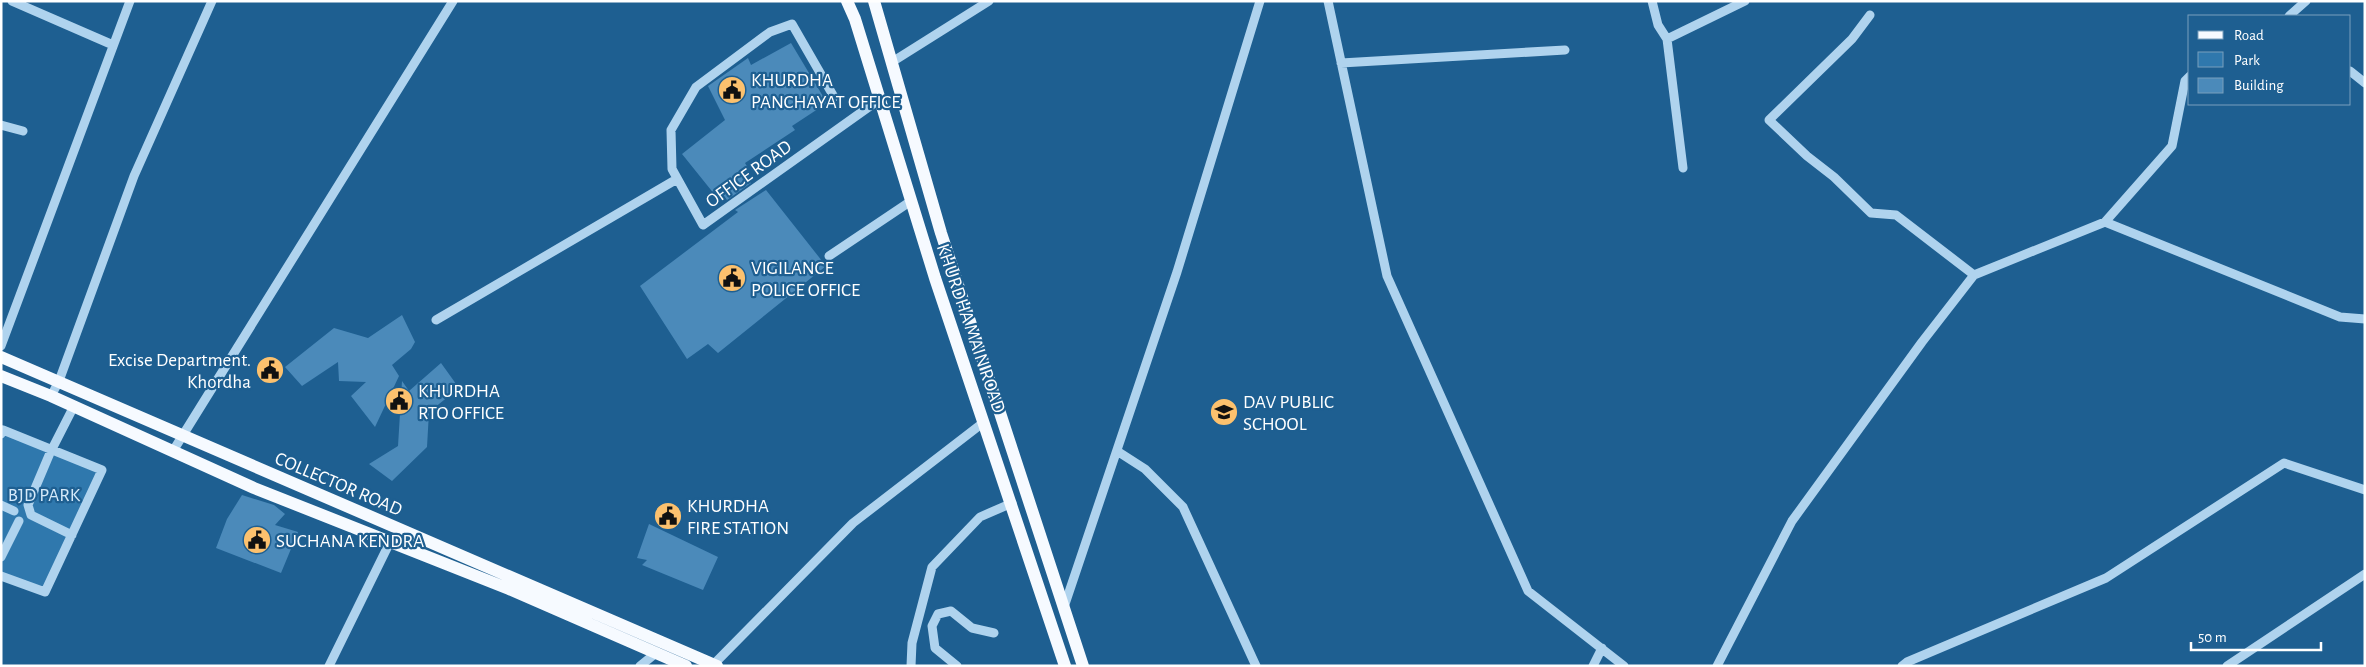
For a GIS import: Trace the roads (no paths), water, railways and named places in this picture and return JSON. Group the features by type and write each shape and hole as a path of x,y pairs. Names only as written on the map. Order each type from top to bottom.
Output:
{"main road":[{"name":"KHURDHA MAIN ROAD","path":"847,1 855,19 935,278 1012,503 1065,666"},
{"name":"KHURDHA MAIN ROAD","path":"874,1 941,234 1083,666"},
{"name":"COLLECTOR ROAD","path":"1,357 606,624 656,653 686,666"},
{"name":"COLLECTOR ROAD","path":"1,376 74,406 254,488 509,589 715,665"}],"street":[{"path":"12,1 113,45"},
{"path":"1,346 130,1"},
{"path":"51,396 59,381 134,176 212,1"},
{"path":"173,451 453,1"},
{"path":"892,62 989,1"},
{"path":"1064,608 1177,272 1260,1"},
{"path":"1328,1 1387,276 1528,590 1624,666"},
{"path":"1652,1 1658,25 1667,39 1683,168"},
{"path":"1667,39 1745,1"},
{"path":"2289,15 2306,1"},
{"path":"1870,15 1852,39 1788,99 1769,120 1807,156 1834,176 1871,213 1896,215 1974,275"},
{"name":"OFFICE ROAD","path":"834,98 792,24 770,32 696,87 671,130 672,169 703,225 880,99"},
{"path":"1341,63 1565,50"},
{"path":"2351,72 2365,83"},
{"path":"1717,666 1792,521 1922,342 1974,275 2105,222 2172,146 2185,80 2188,78"},
{"path":"1,125 23,131"},
{"path":"436,320 677,179"},
{"path":"829,256 911,201"},
{"path":"2105,222 2340,317 2365,319"},
{"path":"72,535 31,516 28,505 74,406"},
{"path":"715,665 854,523 984,422"},
{"path":"1,434 3,430 102,470 45,592 1,576"},
{"path":"1117,450 1145,469 1183,506 1256,666"},
{"path":"1905,664 2106,578 2284,463 2365,490"},
{"path":"911,666 912,643 932,567 980,517 1012,503"},
{"path":"1,505 14,511"},
{"path":"1,557 19,521"},
{"path":"329,666 390,542"},
{"path":"2227,666 2365,574"},
{"path":"957,666 934,648 932,626 938,614 951,611 972,628 994,634"},
{"path":"1592,666 1602,648"},
{"path":"640,666 656,653"}],"place":[{"name":"KHURDHA PANCHAYAT OFFICE","path":"732,90"},
{"name":"VIGILANCE POLICE OFFICE","path":"732,278"},
{"name":"Excise Department. Khordha","path":"270,370"},
{"name":"KHURDHA RTO OFFICE","path":"399,401"},
{"name":"DAV PUBLIC SCHOOL","path":"1224,412"},
{"name":"KHURDHA FIRE STATION","path":"668,516"},
{"name":"SUCHANA KENDRA","path":"257,540"}],"park label":[{"name":"BJD PARK","path":"44,494"}]}
